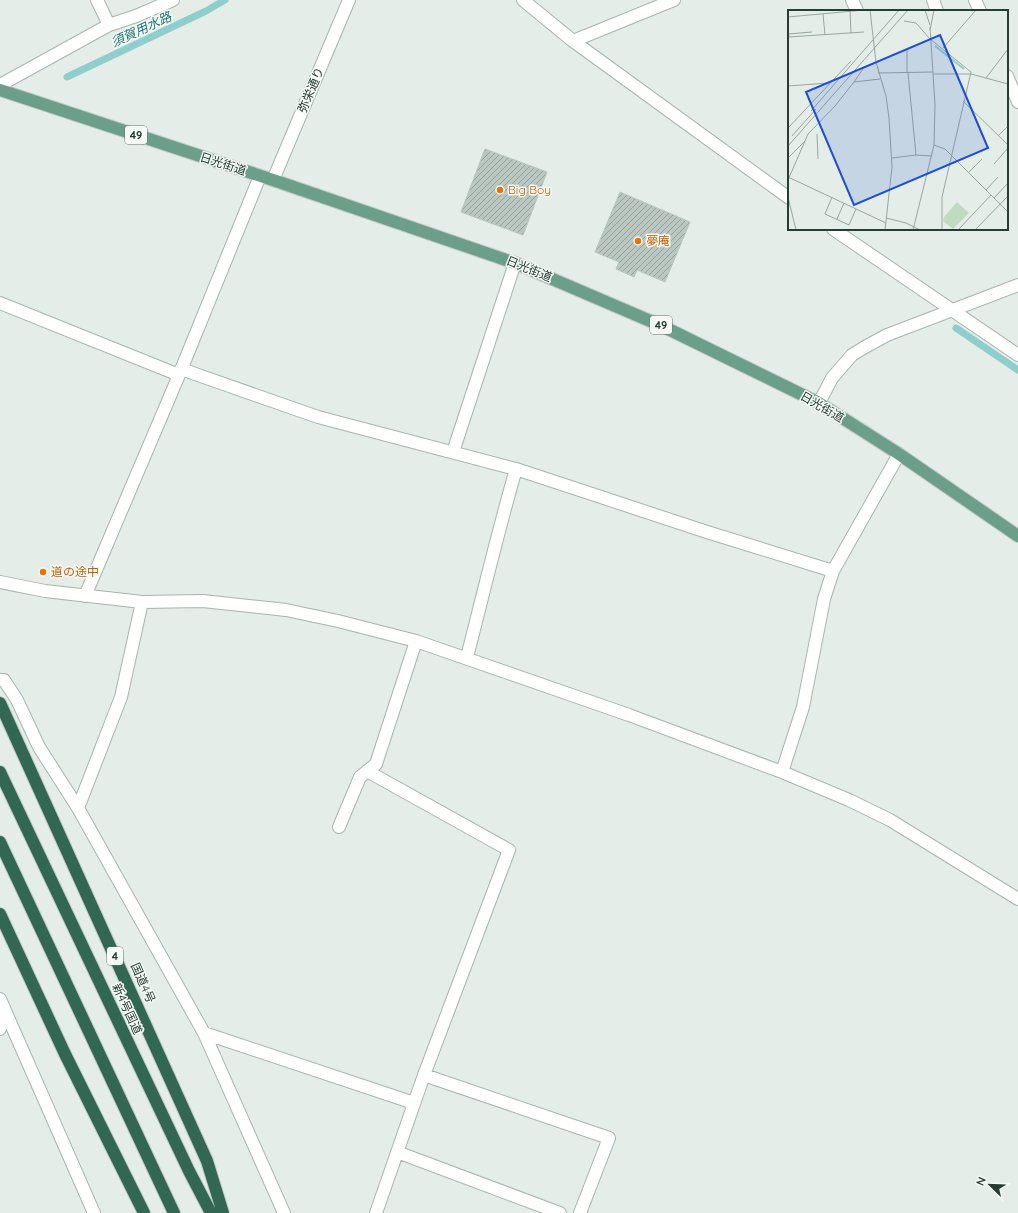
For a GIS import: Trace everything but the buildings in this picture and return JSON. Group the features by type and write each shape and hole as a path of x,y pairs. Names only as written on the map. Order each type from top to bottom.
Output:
{"highway":[{"name":"国道4号","path":"0,703 204,1154 223,1213"},
{"name":"新4号国道","path":"0,772 189,1172 211,1213"},
{"path":"0,842 174,1213"},
{"path":"0,914 65,1054 144,1213"}],"main road":[{"name":"日光街道","path":"0,90 273,180 515,263 662,326 819,403 899,454 1018,536"}],"street":[{"path":"97,0 109,25"},
{"path":"0,85 109,25 136,16 173,0"},
{"name":"弥栄通り","path":"273,180 349,0"},
{"path":"523,0 573,42 788,197"},
{"path":"573,42 674,0"},
{"path":"852,0 857,10"},
{"path":"933,0 937,10"},
{"path":"975,0 980,10"},
{"path":"1008,78 1018,102"},
{"path":"84,596 180,372 260,176"},
{"path":"834,230 1018,355"},
{"path":"453,452 515,263"},
{"path":"819,403 832,378 852,355 887,335 1018,285"},
{"path":"0,303 180,372 318,418 516,469 707,532 833,571"},
{"path":"782,772 803,707 824,599 833,571 899,454"},
{"path":"467,658 486,588 502,516 516,469"},
{"path":"0,582 45,592 142,602 203,601 286,610 416,640 782,772 849,800 890,820 1018,899"},
{"path":"78,808 121,697 142,602"},
{"path":"339,827 360,777 376,764 416,640"},
{"path":"0,680 4,680 17,700 39,747 78,808 204,1033 284,1213"},
{"path":"367,771 509,850 424,1075 376,1213"},
{"path":"0,999 94,1213"},
{"path":"0,1029 5,1013"},
{"path":"204,1033 414,1103"},
{"path":"424,1075 610,1138 580,1213"},
{"path":"397,1152 560,1213"}],"waterway":[{"name":"須賀用水路","path":"67,77 206,11 225,0"},
{"name":"須賀用水路","path":"956,328 1018,370"}],"place":[{"name":"Big Boy","path":"500,190"},
{"name":"夢庵","path":"638,241"},
{"name":"道の途中","path":"43,572"}]}
